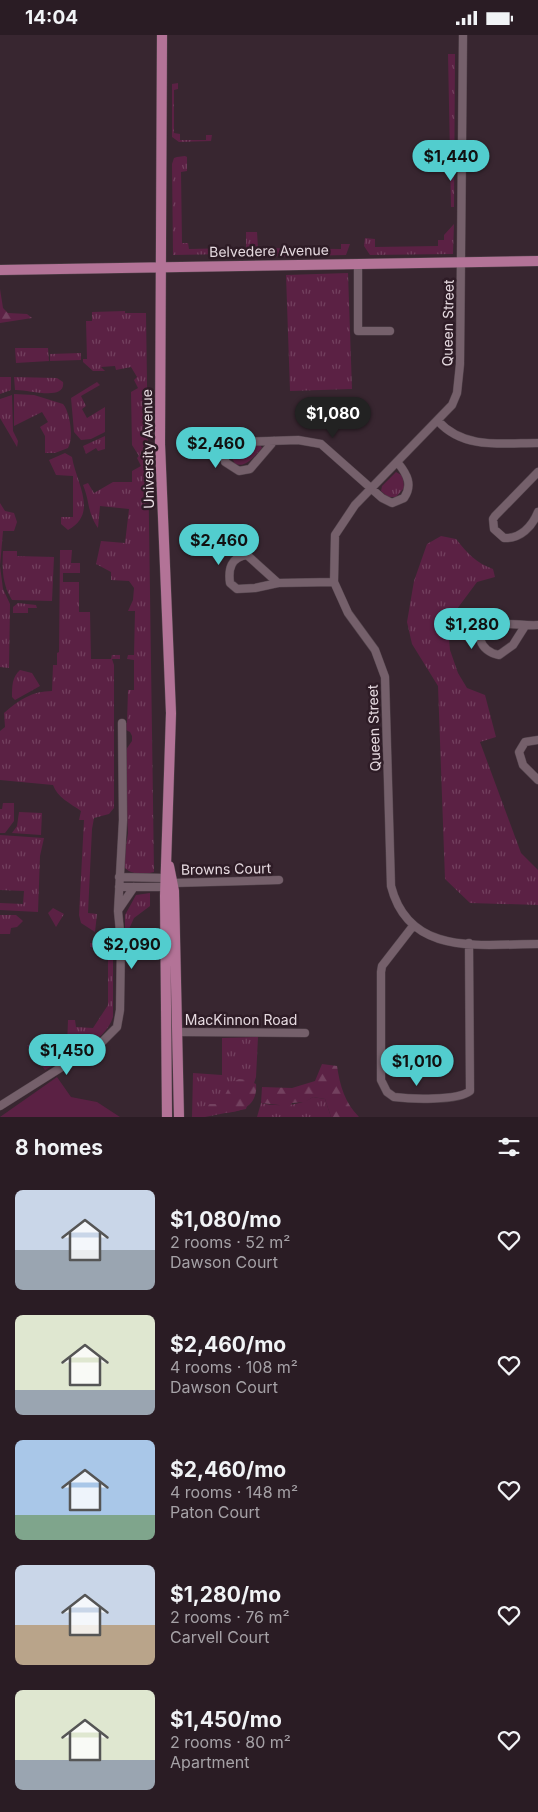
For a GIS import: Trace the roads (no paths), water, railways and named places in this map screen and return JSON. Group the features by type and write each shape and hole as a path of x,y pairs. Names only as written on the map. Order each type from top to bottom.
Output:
{"main road":[{"name":"University Avenue","path":"162,35 160,444 171,713 168,863 167,1117"},
{"name":"Belvedere Avenue","path":"0,270 538,261"},
{"name":"University Avenue","path":"168,882 177,1032 179,1117"}],"street":[{"name":"Queen Street","path":"463,35 460,378 455,399 438,421 347,514 335,535 334,582 348,613 375,651 385,677 391,886 400,909 413,926 436,938 469,943 538,944"},
{"path":"358,264 358,331 390,331"},
{"path":"438,421 446,429 459,437 479,443 538,443 538,448"},
{"path":"274,441 250,469 238,471 225,462 225,452 240,442 298,440 321,444 388,502 397,503 404,499 408,493 409,482 407,474 398,463"},
{"path":"538,468 538,473 495,516 494,529 504,537 516,537 529,527 538,512"},
{"path":"278,583 247,555 239,556 233,560 229,573 230,583 237,589 255,588 278,583 334,582"},
{"path":"525,626 513,645 499,655 490,653 481,642 481,633 486,627 511,623 525,626 538,625"},
{"path":"0,1106 103,1041 116,1027 120,1010 121,942 118,911 123,820 122,723"},
{"path":"538,740 525,742 519,751 523,765 538,780"},
{"path":"119,877 168,882"},
{"name":"Browns Court","path":"168,882 278,880"},
{"path":"119,887 134,887 168,882"},
{"path":"118,911 126,895 134,887"},
{"path":"413,926 387,959 380,972 381,1080 387,1092 394,1097 452,1097 465,1095 470,1091 469,943"},
{"name":"MacKinnon Road","path":"177,1032 305,1033"}]}
